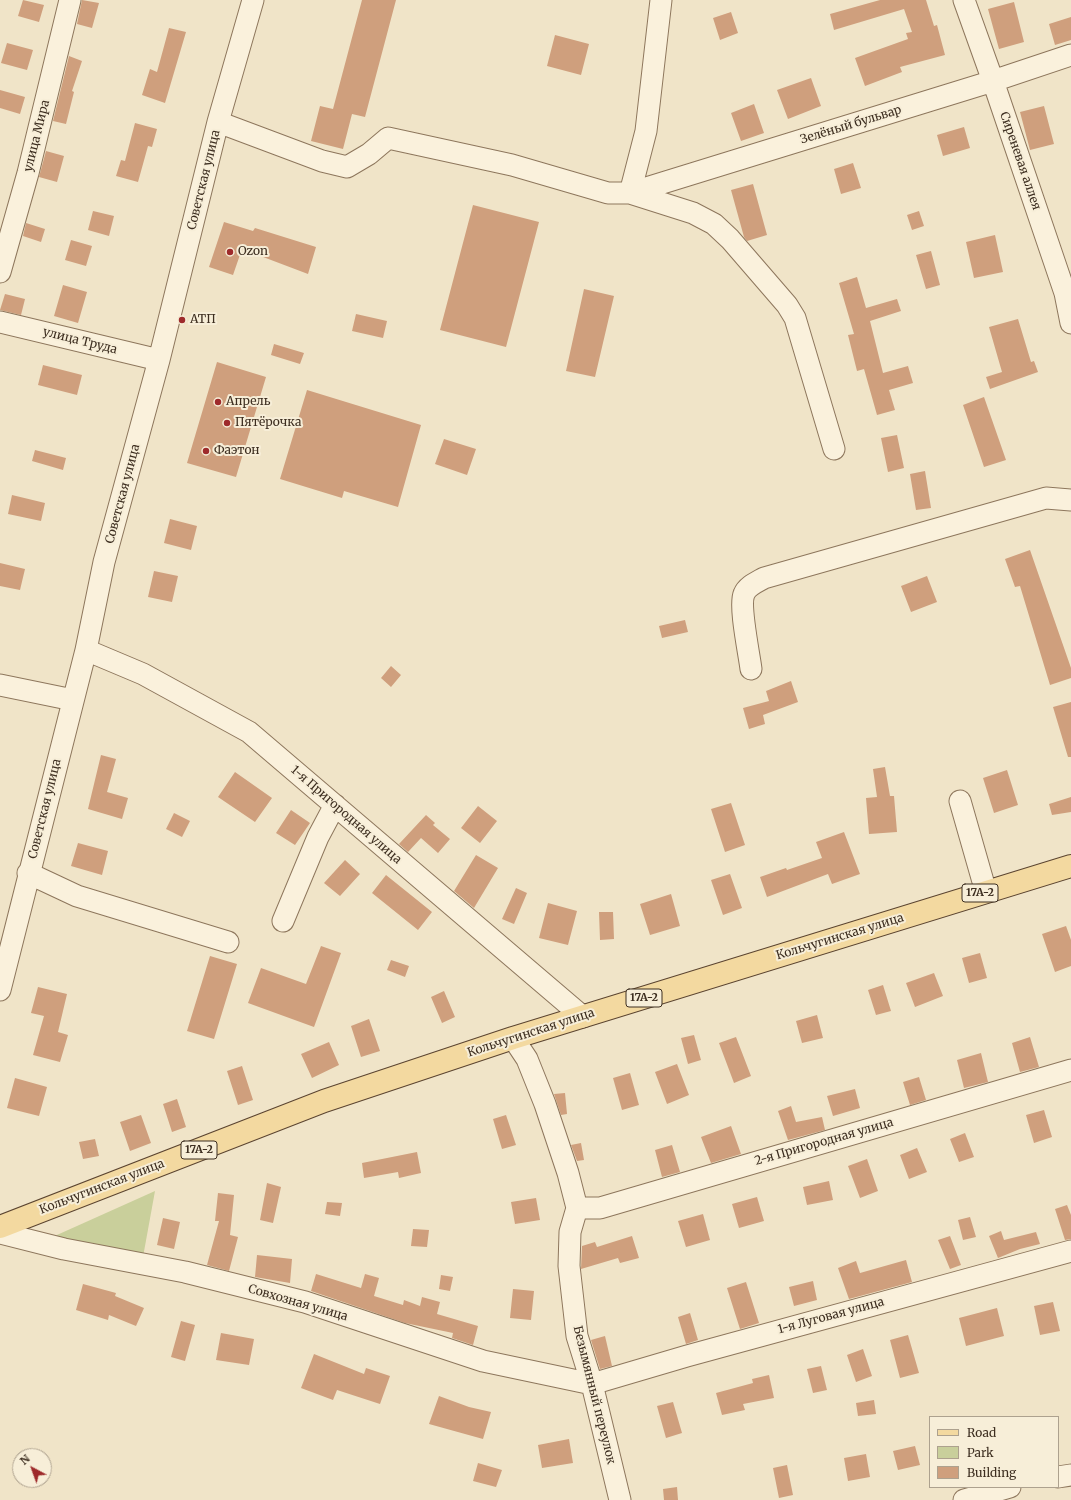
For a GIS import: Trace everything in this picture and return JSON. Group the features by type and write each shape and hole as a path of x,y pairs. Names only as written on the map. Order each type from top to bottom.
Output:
{"main road":[{"name":"Кольчугинская улица","path":"0,1227 324,1101 513,1038 1071,866"}],"street":[{"name":"улица Мира","path":"0,272 28,173 70,0"},
{"name":"Советская улица","path":"0,990 28,873 86,650 104,562 159,360 218,122 253,0"},
{"path":"630,193 646,131 661,0"},
{"name":"Сиреневая аллея","path":"964,0 1068,292 1071,323"},
{"name":"Зелёный бульвар","path":"630,193 1071,56"},
{"path":"218,122 322,161 347,166 369,154 388,138 512,165 608,192 630,193 693,213 714,224 730,239 787,305 795,318 834,449"},
{"name":"улица Труда","path":"0,322 159,360"},
{"path":"751,668 742,604 744,593 752,585 764,578 1046,498 1071,500"},
{"name":"1-я Пригородная улица","path":"86,650 143,674 249,732 583,1017"},
{"path":"0,685 73,700"},
{"path":"960,801 986,892"},
{"path":"282,921 318,837 335,805"},
{"path":"28,873 77,896 228,942"},
{"name":"Безымянный переулок","path":"513,1038 527,1059 545,1104 568,1173 576,1208 570,1232 569,1266 578,1336 592,1384 620,1500"},
{"name":"2-я Пригородная улица","path":"576,1208 600,1208 1071,1070"},
{"name":"Совхозная улица","path":"0,1234 64,1249 200,1276 305,1302 482,1361 592,1384"},
{"name":"1-я Луговая улица","path":"592,1384 687,1356 1071,1251"},
{"path":"1059,1477 1071,1475"},
{"path":"964,1500 1006,1488"}],"green space":[{"path":"155,1191 143,1257 48,1239"}],"building":[{"path":"23,0 44,5 39,22 18,16"},
{"path":"82,0 99,3 92,28 77,24"},
{"path":"362,0 396,0 365,117 352,114 343,149 311,141 320,106 333,109"},
{"path":"880,0 926,0 934,26 937,25 945,55 900,67 902,72 865,86 855,58 908,39 906,33 912,32 904,9 834,30 830,14"},
{"path":"1014,2 1024,42 999,49 988,9"},
{"path":"731,12 738,33 720,40 713,18"},
{"path":"1071,17 1071,40 1055,45 1049,24"},
{"path":"169,28 186,32 165,103 142,95 150,69 157,72"},
{"path":"555,35 589,44 581,75 547,66"},
{"path":"7,43 33,50 27,70 1,63"},
{"path":"69,56 82,61 72,91 74,92 66,124 53,121"},
{"path":"811,78 821,106 788,119 777,90"},
{"path":"0,90 25,97 20,114 0,108"},
{"path":"754,104 764,133 741,141 731,113"},
{"path":"1044,106 1054,144 1030,150 1020,112"},
{"path":"135,123 157,129 152,147 148,146 138,182 116,176 121,160 125,161"},
{"path":"964,127 970,148 943,156 937,135"},
{"path":"46,151 64,156 57,182 39,177"},
{"path":"853,163 861,188 841,194 834,169"},
{"path":"753,184 767,235 747,241 744,237 731,190"},
{"path":"473,205 539,222 506,347 440,330"},
{"path":"93,211 114,216 109,236 88,230"},
{"path":"919,211 924,226 912,230 907,215"},
{"path":"224,222 253,231 255,228 316,247 308,274 242,249 233,275 209,267"},
{"path":"26,223 45,229 41,242 23,236"},
{"path":"995,235 1003,272 974,278 966,242"},
{"path":"71,240 92,246 86,266 65,260"},
{"path":"931,251 940,285 926,289 916,255"},
{"path":"857,277 866,308 897,299 901,311 870,321 883,373 908,366 913,383 889,390 895,410 877,415 864,369 857,371 848,335 854,334 839,283"},
{"path":"63,285 87,292 78,323 54,316"},
{"path":"584,289 614,296 595,377 566,371"},
{"path":"5,294 25,299 21,315 0,310"},
{"path":"356,314 387,321 383,338 352,331"},
{"path":"1018,319 1031,362 1034,361 1038,372 990,389 986,377 1002,372 989,327"},
{"path":"274,344 304,353 300,364 271,355"},
{"path":"217,362 266,377 236,477 187,463"},
{"path":"43,365 82,375 77,395 38,385"},
{"path":"307,390 421,425 398,507 344,491 342,498 280,479"},
{"path":"984,397 1006,460 984,467 963,405"},
{"path":"897,435 904,468 888,472 881,438"},
{"path":"444,439 476,449 467,475 435,464"},
{"path":"35,450 66,458 63,470 32,461"},
{"path":"925,471 931,508 916,510 910,474"},
{"path":"12,495 45,503 41,521 8,514"},
{"path":"170,519 197,526 191,550 164,543"},
{"path":"1030,550 1071,668 1071,678 1050,685 1020,586 1015,587 1005,559"},
{"path":"0,563 25,569 20,590 0,586"},
{"path":"154,571 178,576 172,602 148,597"},
{"path":"927,576 937,602 911,612 901,586"},
{"path":"685,620 688,632 662,638 659,626"},
{"path":"391,666 401,675 391,687 381,678"},
{"path":"791,681 798,702 763,715 765,724 749,729 743,708 769,701 766,691"},
{"path":"1071,702 1071,757 1068,757 1053,707"},
{"path":"101,755 116,759 107,792 128,798 122,819 88,809"},
{"path":"885,767 890,796 894,796 897,832 869,834 866,798 877,797 873,769"},
{"path":"1007,770 1018,805 994,813 983,778"},
{"path":"235,772 272,798 255,822 218,797"},
{"path":"1071,797 1071,812 1052,815 1049,804"},
{"path":"731,803 745,845 725,852 711,809"},
{"path":"478,806 497,821 480,843 461,828"},
{"path":"291,810 310,823 295,845 276,833"},
{"path":"174,813 190,821 182,837 166,829"},
{"path":"426,815 435,823 433,825 450,839 438,853 421,838 408,852 399,844"},
{"path":"844,832 860,874 832,884 828,874 767,897 760,877 786,868 787,870 822,858 816,842"},
{"path":"78,843 108,851 102,875 71,866"},
{"path":"476,855 498,868 474,908 454,891"},
{"path":"345,860 360,874 340,896 324,883"},
{"path":"730,874 742,908 723,915 711,880"},
{"path":"386,875 432,912 418,930 372,893"},
{"path":"516,888 527,893 514,924 502,919"},
{"path":"671,894 680,926 650,935 640,904"},
{"path":"548,903 577,911 568,945 539,938"},
{"path":"599,912 613,912 614,939 600,940"},
{"path":"1066,926 1071,940 1071,966 1055,972 1042,934"},
{"path":"321,946 341,953 314,1027 248,1003 261,968 306,984"},
{"path":"980,953 987,978 969,983 962,958"},
{"path":"210,956 237,964 214,1039 187,1031"},
{"path":"391,960 409,966 405,977 387,970"},
{"path":"934,973 943,996 915,1007 906,983"},
{"path":"883,985 891,1011 876,1015 868,990"},
{"path":"38,987 67,994 58,1032 68,1035 60,1062 33,1055 44,1016 31,1013"},
{"path":"444,991 455,1017 442,1023 431,997"},
{"path":"817,1015 823,1038 802,1043 796,1021"},
{"path":"369,1019 380,1051 361,1057 351,1026"},
{"path":"694,1035 701,1060 688,1064 681,1038"},
{"path":"736,1037 751,1076 734,1083 719,1043"},
{"path":"1030,1037 1039,1067 1020,1072 1012,1043"},
{"path":"329,1042 339,1065 312,1078 301,1054"},
{"path":"981,1053 988,1082 964,1088 957,1060"},
{"path":"677,1064 689,1095 667,1104 655,1072"},
{"path":"242,1066 253,1100 238,1105 227,1071"},
{"path":"630,1073 639,1105 622,1110 613,1078"},
{"path":"919,1077 926,1100 910,1105 903,1082"},
{"path":"15,1078 47,1087 39,1116 7,1108"},
{"path":"855,1089 860,1108 833,1116 827,1096"},
{"path":"565,1093 567,1114 561,1115 554,1094"},
{"path":"177,1099 186,1127 172,1132 163,1104"},
{"path":"791,1106 796,1122 822,1117 825,1130 788,1140 778,1111"},
{"path":"1044,1110 1052,1137 1034,1143 1026,1115"},
{"path":"141,1115 151,1143 130,1151 120,1122"},
{"path":"506,1115 516,1145 502,1149 493,1119"},
{"path":"731,1126 741,1154 711,1163 701,1137"},
{"path":"965,1133 974,1157 959,1162 950,1139"},
{"path":"95,1139 99,1156 83,1159 79,1142"},
{"path":"581,1143 584,1160 577,1161 571,1145"},
{"path":"672,1145 680,1172 662,1177 655,1150"},
{"path":"917,1148 927,1172 909,1179 900,1155"},
{"path":"417,1152 421,1173 399,1178 398,1172 364,1178 362,1163"},
{"path":"867,1159 878,1191 860,1198 848,1166"},
{"path":"829,1181 833,1200 807,1205 803,1187"},
{"path":"267,1183 281,1187 273,1223 260,1220"},
{"path":"218,1193 234,1195 230,1235 238,1237 229,1271 207,1265 219,1221 215,1221"},
{"path":"757,1197 764,1221 739,1228 732,1204"},
{"path":"536,1198 540,1220 515,1224 511,1202"},
{"path":"327,1202 342,1203 340,1216 325,1214"},
{"path":"1067,1205 1071,1215 1071,1239 1065,1240 1055,1209"},
{"path":"703,1214 710,1240 686,1247 678,1221"},
{"path":"970,1217 976,1237 963,1240 958,1220"},
{"path":"163,1218 180,1222 174,1249 157,1245"},
{"path":"413,1229 429,1230 427,1247 411,1246"},
{"path":"1001,1231 1004,1240 1036,1232 1040,1244 1020,1249 998,1258 989,1236"},
{"path":"632,1236 639,1258 620,1263 618,1258 581,1269 582,1246 595,1242 597,1247"},
{"path":"950,1236 961,1265 950,1269 938,1240"},
{"path":"257,1255 292,1259 290,1283 255,1277"},
{"path":"906,1260 912,1282 849,1299 838,1268 856,1261 860,1273"},
{"path":"316,1274 361,1288 365,1274 379,1278 374,1296 403,1305 404,1300 420,1306 422,1297 440,1302 437,1314 478,1326 473,1345 452,1338 453,1333 405,1323 311,1291"},
{"path":"441,1275 453,1277 450,1291 439,1289"},
{"path":"813,1281 817,1300 794,1306 789,1287"},
{"path":"746,1282 759,1323 740,1329 727,1288"},
{"path":"83,1284 116,1293 115,1296 144,1308 136,1326 109,1315 108,1320 76,1310"},
{"path":"513,1289 534,1291 531,1320 510,1318"},
{"path":"1053,1302 1060,1331 1040,1335 1034,1306"},
{"path":"997,1308 1004,1336 966,1346 959,1318"},
{"path":"690,1313 698,1340 686,1344 678,1317"},
{"path":"181,1321 195,1325 185,1361 171,1357"},
{"path":"221,1333 254,1339 249,1365 216,1360"},
{"path":"908,1335 919,1373 900,1378 890,1340"},
{"path":"605,1336 612,1366 600,1369 591,1340"},
{"path":"863,1349 872,1376 856,1382 847,1355"},
{"path":"314,1354 364,1374 366,1368 390,1376 380,1404 337,1390 333,1400 301,1388"},
{"path":"821,1366 827,1390 813,1393 807,1369"},
{"path":"769,1375 774,1398 743,1404 745,1410 722,1415 716,1393 753,1383 752,1379"},
{"path":"439,1396 469,1407 491,1412 483,1439 429,1424"},
{"path":"874,1400 876,1414 858,1416 856,1403"},
{"path":"673,1402 682,1433 666,1438 657,1406"},
{"path":"569,1439 573,1463 542,1468 538,1445"},
{"path":"915,1446 920,1465 898,1470 893,1451"},
{"path":"866,1454 870,1477 848,1481 844,1458"},
{"path":"478,1463 502,1470 496,1487 473,1481"},
{"path":"787,1465 793,1495 779,1498 773,1468"},
{"path":"677,1487 678,1500 664,1500 663,1489"}],"place":[{"name":"Ozon","path":"230,252"},
{"name":"АТП","path":"182,320"},
{"name":"Апрель","path":"218,402"},
{"name":"Пятёрочка","path":"227,423"},
{"name":"Фаэтон","path":"206,451"}]}
